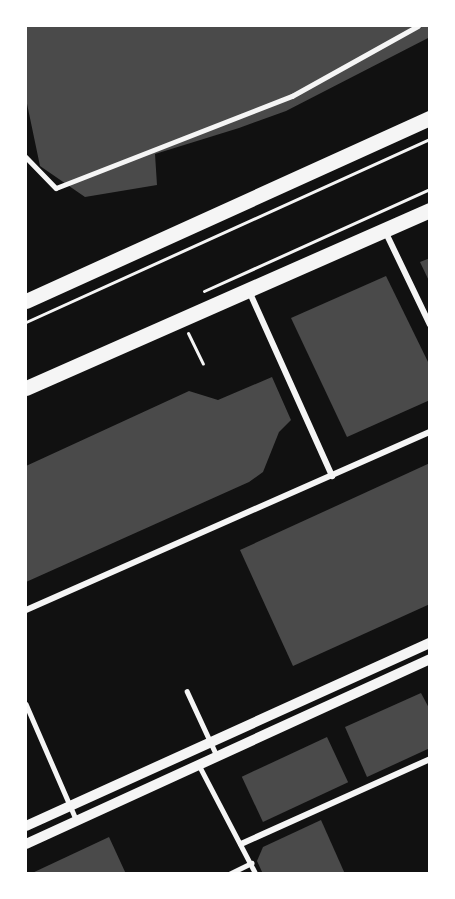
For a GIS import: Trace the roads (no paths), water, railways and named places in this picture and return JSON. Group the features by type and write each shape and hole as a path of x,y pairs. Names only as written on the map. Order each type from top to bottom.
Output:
{"highway":[{"path":"26,301 429,118"},
{"path":"26,388 429,210"}],"street":[{"path":"384,231 429,325"},
{"path":"249,291 332,476"},
{"path":"26,610 429,432"},
{"path":"26,826 429,643"},
{"path":"26,844 429,659"},
{"path":"241,844 429,759"}],"lane":[{"path":"26,158 56,188 292,96 418,26"},
{"path":"187,691 217,756"},
{"path":"26,704 77,821"},
{"path":"199,765 256,873"},
{"path":"229,873 252,863"}]}
